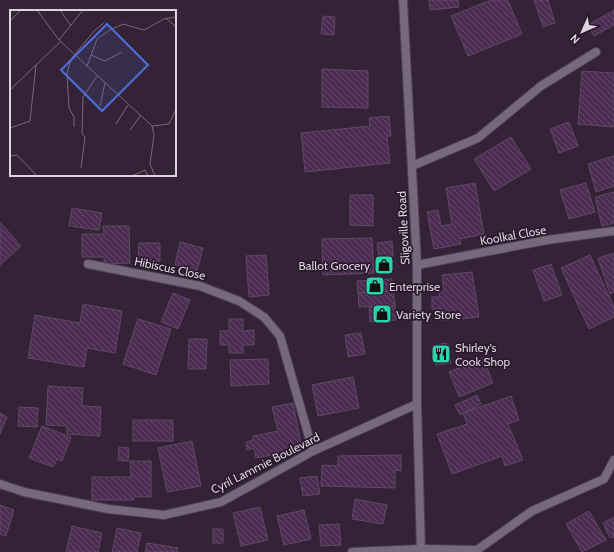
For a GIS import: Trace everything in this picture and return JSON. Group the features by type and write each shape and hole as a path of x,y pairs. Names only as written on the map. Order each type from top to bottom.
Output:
{"street":[{"name":"Sligoville Road","path":"403,0 417,265 417,404 421,551"},
{"path":"412,166 478,138 541,86 596,52"},
{"name":"Koolkal Close","path":"417,265 547,240 614,231"},
{"name":"Hibiscus Close","path":"88,264 200,286 239,301 264,316 280,336 313,451"},
{"name":"Cyril Lammie Boulevard","path":"0,484 24,492 108,509 164,515 221,502 313,451 417,404"},
{"path":"352,552 477,550 532,511 604,479 614,460"}],"building":[{"path":"429,0 458,0 459,7 430,10"},
{"path":"491,0 508,0 522,34 468,56 451,16"},
{"path":"534,0 548,0 555,23 543,27"},
{"path":"614,10 614,25 594,36 588,25"},
{"path":"323,16 335,17 334,35 321,34"},
{"path":"322,69 368,71 368,108 322,107"},
{"path":"582,71 614,73 614,127 578,124"},
{"path":"389,116 391,136 387,136 390,163 305,172 301,133 370,126 369,118"},
{"path":"569,122 578,146 559,153 550,129"},
{"path":"511,137 531,169 494,191 474,159"},
{"path":"614,156 614,186 596,192 588,164"},
{"path":"475,183 484,234 460,239 461,244 434,249 427,212 438,210 441,226 452,224 446,188"},
{"path":"586,183 595,212 569,219 560,190"},
{"path":"614,192 614,223 602,226 595,197"},
{"path":"350,195 373,195 373,226 350,225"},
{"path":"72,208 102,213 99,230 69,226"},
{"path":"0,222 21,246 0,265"},
{"path":"103,226 129,226 130,263 104,264 104,257 82,257 82,234 104,234"},
{"path":"372,238 374,273 323,275 322,239"},
{"path":"392,241 393,256 379,257 377,243"},
{"path":"180,242 203,248 197,271 175,265"},
{"path":"139,243 160,243 160,261 138,260"},
{"path":"614,253 614,292 610,294 598,258"},
{"path":"266,255 269,295 249,297 246,256"},
{"path":"590,255 614,307 614,317 589,329 561,268"},
{"name":"Ballot Grocery","path":"378,258 390,258 390,272 378,272"},
{"path":"551,264 562,295 544,301 533,270"},
{"path":"472,272 479,317 442,321 441,309 432,309 432,297 439,297 439,292 444,291 442,275"},
{"name":"Enterprise","path":"392,279 393,291 358,293 357,281"},
{"path":"393,291 395,306 359,307 358,293"},
{"path":"173,293 190,300 178,329 161,322"},
{"path":"83,304 122,311 115,353 87,348 84,367 28,358 35,315 80,323"},
{"name":"Variety Store","path":"395,306 396,320 370,322 369,307"},
{"path":"138,319 171,329 156,375 123,364"},
{"path":"229,319 243,319 243,331 254,330 254,345 243,345 243,353 229,353 229,345 220,345 220,331 229,331"},
{"path":"361,333 365,354 348,357 345,335"},
{"path":"189,339 207,339 206,369 188,369"},
{"name":"Shirley's Cook Shop","path":"446,343 451,363 436,365 432,346"},
{"path":"483,358 493,383 459,397 449,372"},
{"path":"268,359 269,384 231,386 230,360"},
{"path":"353,377 359,408 318,416 312,385"},
{"path":"48,386 83,388 82,406 101,407 100,436 67,434 67,426 46,425"},
{"path":"477,395 481,404 460,415 455,405"},
{"path":"511,396 519,420 508,424 523,460 505,466 502,456 452,474 437,434 467,424 463,413"},
{"path":"293,403 302,449 256,458 254,448 247,450 246,442 253,440 253,436 278,431 272,407"},
{"path":"19,407 38,408 37,427 18,426"},
{"path":"0,413 7,417 0,434"},
{"path":"133,420 173,420 173,441 133,441"},
{"path":"42,426 71,437 62,461 57,459 53,467 29,458"},
{"path":"192,441 201,486 167,492 158,448"},
{"path":"119,447 129,448 128,461 118,460"},
{"path":"401,455 401,471 395,470 395,488 321,486 322,465 338,466 338,456"},
{"path":"130,461 151,461 151,497 134,497 134,500 92,500 92,477 131,477"},
{"path":"317,476 320,494 303,496 300,478"},
{"path":"355,499 387,505 383,524 352,519"},
{"path":"0,505 14,510 6,536 0,534"},
{"path":"260,507 268,540 241,546 233,513"},
{"path":"304,510 311,539 284,545 277,516"},
{"path":"589,511 606,540 582,552 566,524"},
{"path":"614,517 614,537 610,538 603,523"},
{"path":"339,524 341,545 321,546 319,525"},
{"path":"72,526 102,533 98,552 66,552"},
{"path":"117,528 141,533 137,552 112,552"},
{"path":"213,529 223,529 223,543 213,543"},
{"path":"147,543 178,548 177,552 145,552"}],"place":[{"name":"Ballot Grocery","path":"384,265"},
{"name":"Enterprise","path":"375,286"},
{"name":"Variety Store","path":"382,314"},
{"name":"Shirley's Cook Shop","path":"441,354"}]}
